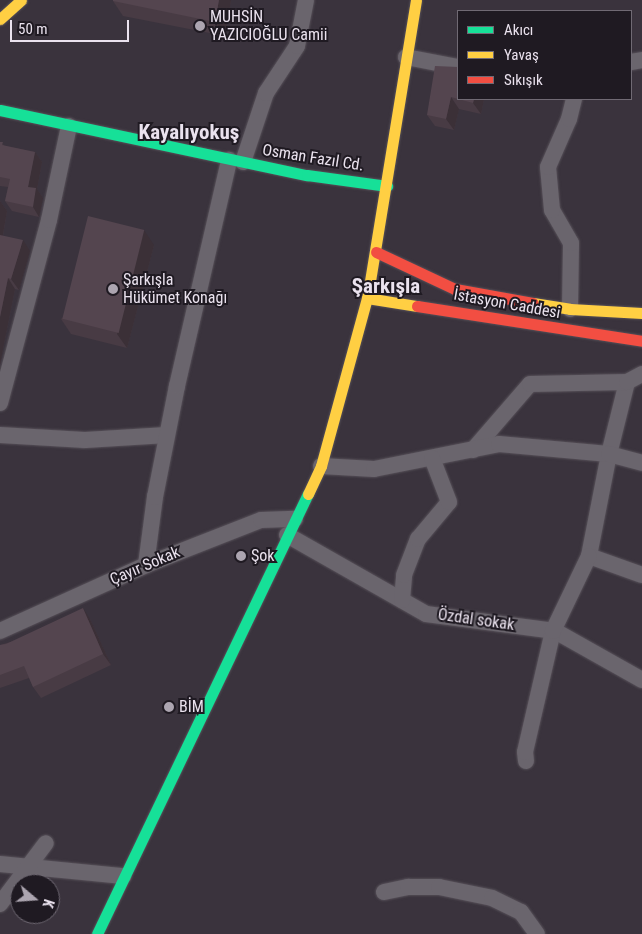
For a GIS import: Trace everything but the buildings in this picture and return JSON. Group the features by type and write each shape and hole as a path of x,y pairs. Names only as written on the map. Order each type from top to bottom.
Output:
{"main road":[{"path":"0,19 21,0"},
{"path":"97,934 321,466 367,298 387,186 416,0"},
{"name":"Osman Fazıl Cd.","path":"0,110 236,161 387,186"},
{"name":"İstasyon Caddesi","path":"376,252 455,289 570,309 642,313"},
{"name":"İstasyon Caddesi","path":"367,298 601,337 642,340"},
{"path":"105,934 124,876"}],"street":[{"path":"146,565 167,435 236,161 266,93 297,46 306,0"},
{"path":"406,57 457,67"},
{"path":"570,309 571,244 552,210 548,167 569,119 574,100"},
{"path":"0,403 49,220 69,126"},
{"path":"473,450 530,384 627,382 642,374"},
{"path":"526,761 525,752 553,631 589,556 609,454 627,382"},
{"path":"0,435 85,440 167,435"},
{"path":"321,466 374,469 500,444 609,454 642,463"},
{"path":"402,600 404,575 418,539 449,502 432,458"},
{"name":"Çayır Sokak","path":"0,631 146,565 261,520 294,519"},
{"name":"Özdal sokak","path":"287,534 426,614 553,631 642,680"},
{"path":"589,556 642,575"},
{"path":"0,904 46,843"},
{"path":"0,864 124,876"},
{"path":"384,892 408,887 439,887 492,898 521,912 537,934"}],"traffic: fast":[{"path":"0,110 307,175 387,186"},
{"path":"97,934 308,494"}],"traffic: slow":[{"path":"0,19 21,0"},
{"path":"416,0 367,298 417,306"},
{"path":"308,494 321,466 367,298"},
{"path":"533,303 570,309 642,313"}],"traffic: jam":[{"path":"376,252 455,289 533,303"},
{"path":"417,306 642,341"}],"place":[{"name":"MUHSİN YAZICIOĞLU Camii","path":"200,26"},
{"name":"Şarkışla Hükümet Konağı","path":"113,289"},
{"name":"Şok","path":"241,556"},
{"name":"BİM","path":"169,707"}],"district":[{"name":"Kayalıyokuş","path":"189,132"},
{"name":"Şarkışla","path":"386,286"}]}
